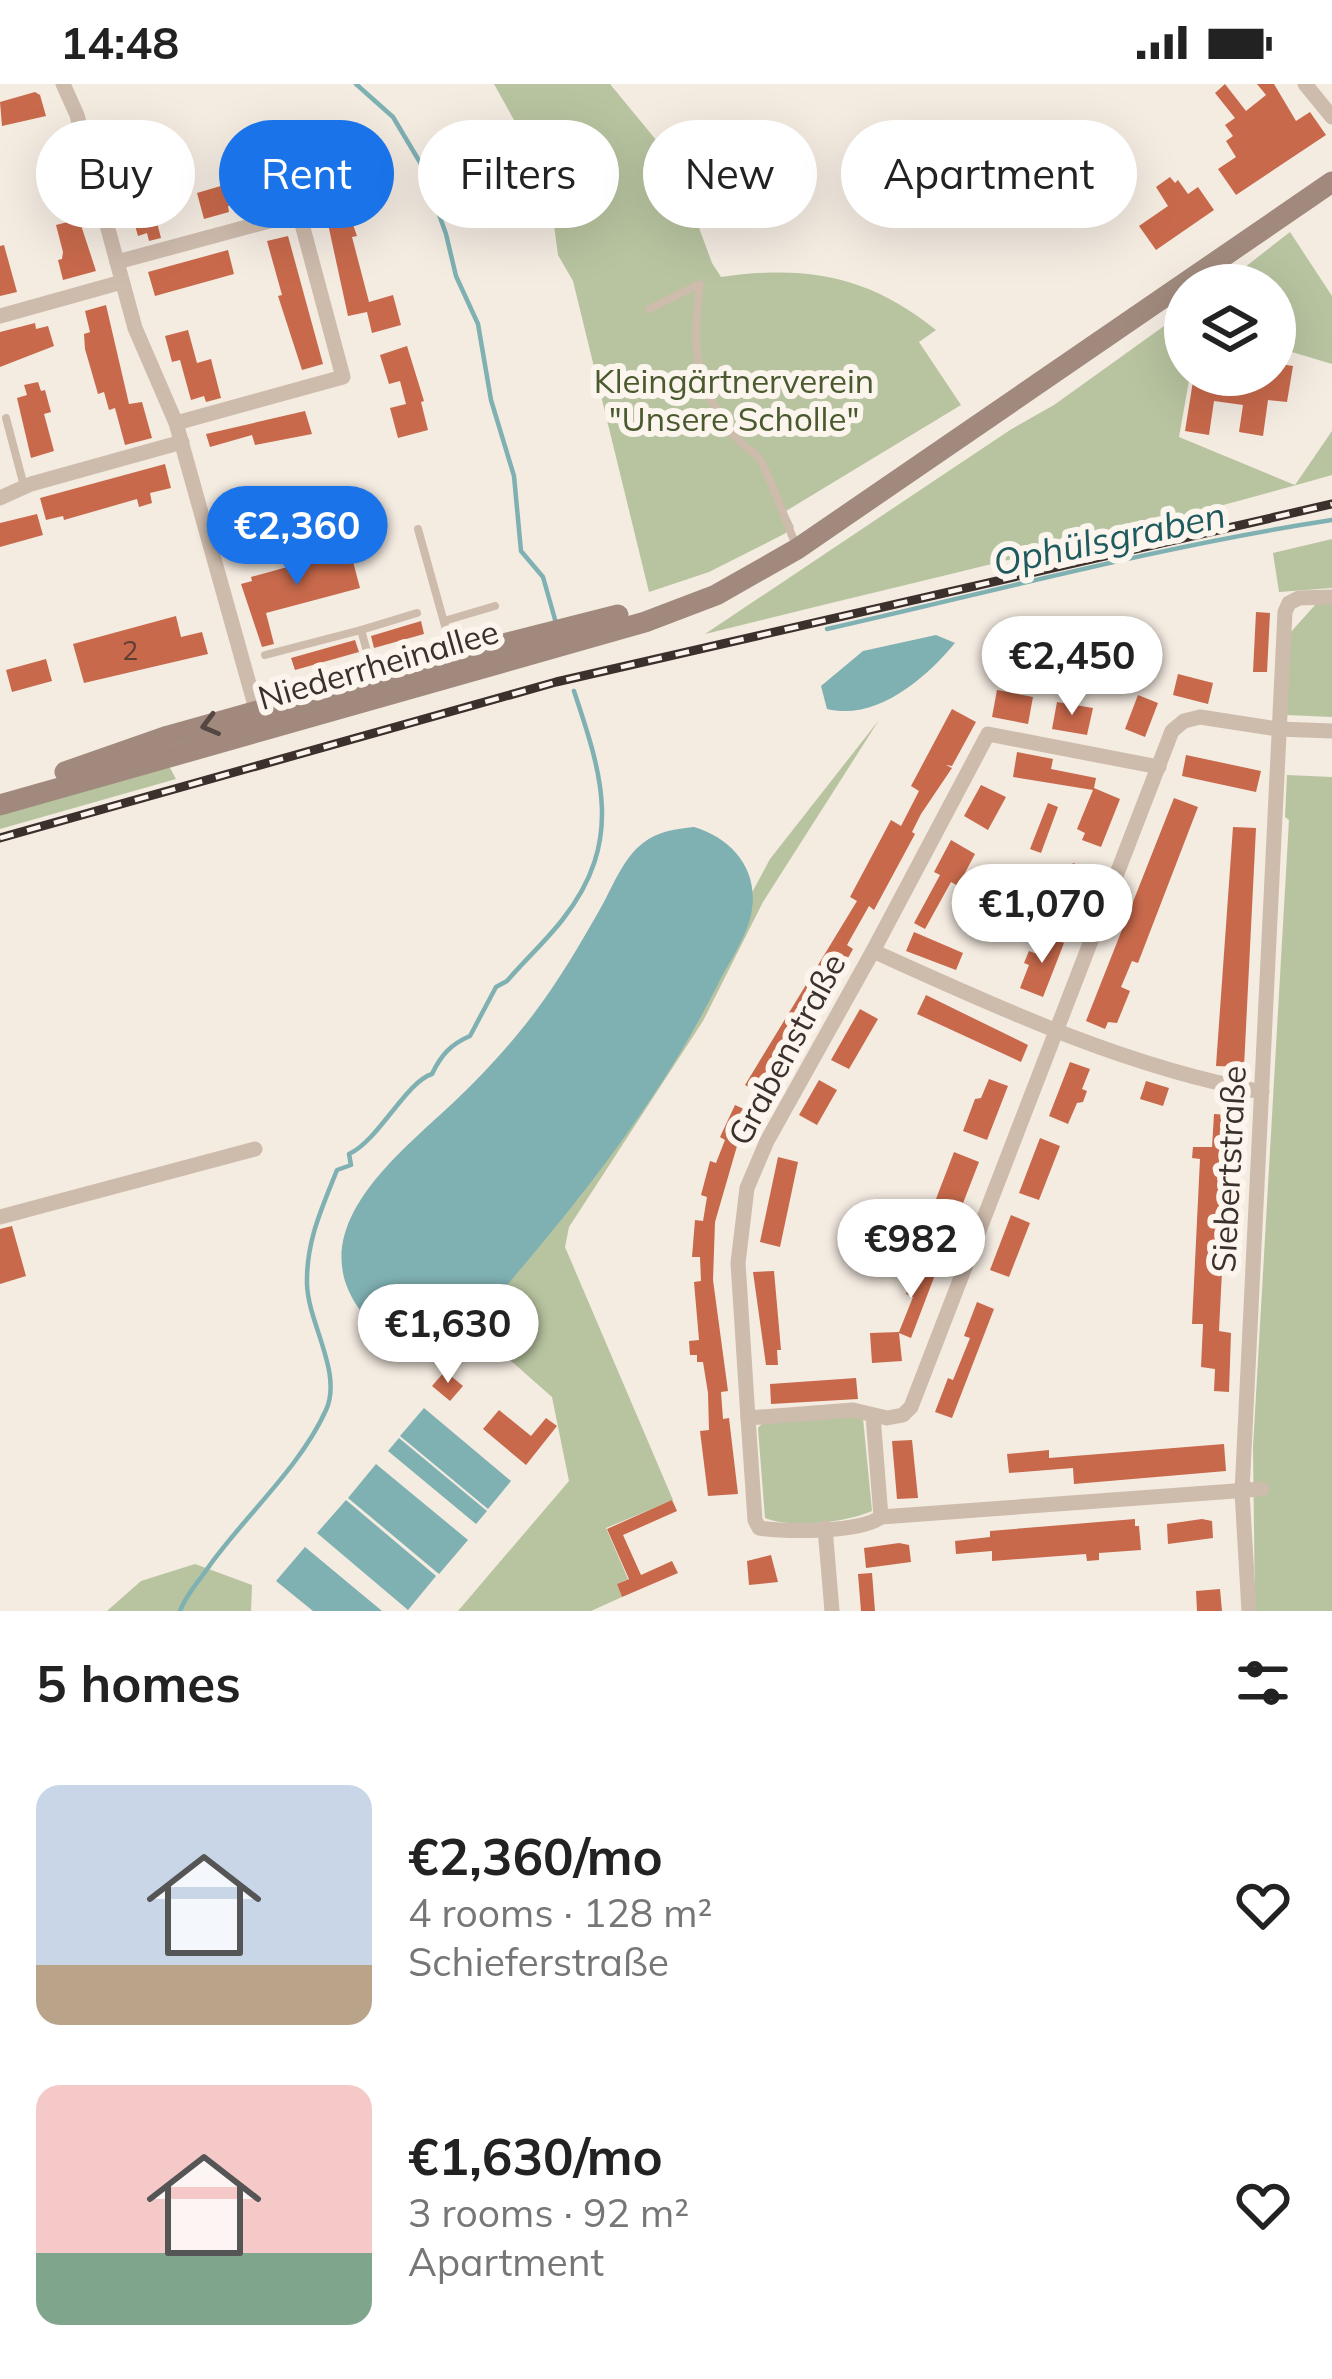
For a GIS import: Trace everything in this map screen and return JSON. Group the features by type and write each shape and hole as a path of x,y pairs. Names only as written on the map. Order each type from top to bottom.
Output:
{"main road":[{"name":"Niederrheinallee","path":"1221,264 1332,182"},
{"name":"Niederrheinallee","path":"0,791 456,667 766,566 1164,305"},
{"name":"Niederrheinallee","path":"0,805 259,721"}],"street":[{"path":"63,84 77,116 142,347 182,442 259,721"},
{"path":"1305,84 1332,117"},
{"path":"117,262 298,213 343,377 176,423"},
{"path":"0,316 122,282"},
{"path":"0,498 182,442"},
{"name":"Siebertstraße","path":"1249,1611 1242,1492 1285,612 1299,598 1332,597"},
{"path":"748,1418 853,1410 872,1416 903,1415 910,1407 1172,731 1200,717 1278,729 1332,731"},
{"name":"Grabenstraße","path":"825,1528 759,1528 755,1520 738,1263 747,1188 766,1141 988,734 1159,767"},
{"path":"873,951 1055,1033 1211,1083 1262,1092"},
{"path":"5,1215 255,1150"},
{"path":"872,1416 881,1517"},
{"path":"832,1611 825,1528 873,1523 881,1517 1262,1489"}],"lane":[{"path":"649,309 700,284 693,344 696,362 711,397 742,446 758,454 797,549"},
{"path":"6,418 24,487"},
{"path":"418,529 456,667"},
{"path":"444,621 495,606"},
{"path":"265,655 417,614"},
{"path":"361,630 377,688"}],"green space":[{"name":"Kleingärtnerverein \"Unsere Scholle\"","path":"494,84 610,84 643,124 643,228 699,228 721,277 808,274 835,278 886,297 936,330 919,342 961,405 786,511 794,527 784,534 709,572 649,592 573,281 558,255 554,228 619,228 619,120 514,120"},
{"path":"1290,232 1332,296 1332,364 1296,353 1296,264 1249,264"},
{"path":"1164,326 1164,396 1186,396 1179,437 1295,485 1332,431 1332,475 1254,497 1098,538 705,634 1010,430 1054,405"},
{"path":"1332,539 1332,588 1279,592 1273,553"},
{"path":"1332,603 1332,717 1287,715 1290,633 1316,604"},
{"path":"879,720 763,902 703,1021 569,1227 565,1247 673,1500 606,1528 628,1579 617,1584 622,1597 591,1611 458,1611 569,1481 552,1397 470,1325 684,1019 770,859"},
{"path":"168,764 176,779 0,829 0,811"},
{"path":"1287,775 1332,777 1332,1611 1255,1611 1253,1447 1289,820 1285,817"},
{"path":"851,1414 863,1418 872,1511 819,1523 765,1518 758,1428 765,1420"},
{"path":"195,1564 252,1585 251,1611 107,1611 141,1581"}],"water":[{"path":"936,635 955,643 899,694 864,709 827,709 821,686 863,651"},
{"path":"694,827 720,839 739,857 751,880 752,909 738,948 663,1081 565,1215 458,1342 416,1343 380,1330 360,1310 344,1279 342,1249 350,1220 366,1193 526,1024 569,963 636,850 661,833"},
{"path":"424,1408 511,1481 488,1509 400,1436"},
{"path":"399,1438 487,1511 476,1524 388,1451"},
{"path":"376,1464 468,1540 439,1574 348,1498"},
{"path":"346,1500 436,1576 408,1610 317,1533"},
{"path":"305,1547 382,1611 313,1611 276,1581"}],"building":[{"path":"1225,84 1246,111 1266,95 1257,84 1274,84 1296,121 1310,112 1326,135 1236,195 1218,169 1236,157 1226,141 1233,136 1225,125 1235,118 1215,93"},
{"path":"35,92 46,116 2,126 0,102"},
{"path":"1170,177 1188,194 1198,187 1214,210 1156,250 1139,226 1168,206 1156,187"},
{"path":"219,187 219,215 204,219 197,193"},
{"path":"57,228 82,228 96,271 63,280 58,260 63,252"},
{"path":"136,228 158,228 161,238 149,241 147,233 138,236"},
{"path":"329,228 354,228 357,236 352,237 369,302 393,295 401,325 372,333 367,312 348,316"},
{"path":"288,236 323,364 302,370 278,296 282,295 267,241"},
{"path":"4,245 17,292 0,296 0,246"},
{"path":"228,250 234,274 155,296 148,272"},
{"path":"106,305 129,404 142,402 152,438 125,445 115,408 109,410 104,392 98,394 85,349 84,334 90,332 85,311"},
{"path":"35,323 36,329 48,326 54,346 0,367 0,332"},
{"path":"188,330 197,363 211,359 221,398 191,400 180,360 172,362 165,336"},
{"path":"407,346 428,430 398,438 390,408 406,404 400,381 389,384 380,355"},
{"path":"38,382 51,412 44,414 54,451 31,458 17,398 27,395 24,385"},
{"path":"1191,396 1288,396 1287,402 1268,400 1263,436 1239,432 1243,405 1214,401 1209,435 1185,431"},
{"path":"305,411 312,434 255,445 252,435 210,447 206,434"},
{"path":"165,464 171,488 150,493 152,503 139,507 137,499 64,520 63,516 46,520 40,498"},
{"path":"37,514 43,535 0,547 0,523"},
{"path":"338,553 339,557 351,554 360,588 266,613 274,644 262,647 241,584 252,581 251,577"},
{"path":"1256,612 1270,613 1267,672 1253,672"},
{"path":"176,616 181,637 202,632 208,654 84,683 73,644"},
{"path":"421,621 424,634 374,648 371,636"},
{"path":"355,640 359,652 295,670 291,658"},
{"path":"46,659 52,681 12,692 6,670"},
{"path":"1178,674 1213,683 1208,704 1173,695"},
{"path":"997,690 1033,697 1028,724 992,717"},
{"path":"1138,695 1158,703 1145,737 1125,729"},
{"path":"1057,702 1093,708 1087,735 1052,729"},
{"path":"952,709 976,722 952,766 946,765 952,768 921,814 874,910 869,906 847,945 853,949 844,965 841,963 795,1044 789,1041 777,1060 784,1064 765,1096 745,1085 857,901 850,897 891,820 901,826 919,791 911,786"},
{"path":"1017,752 1053,759 1051,769 1096,778 1094,788 1120,799 1101,847 1082,840 1085,833 1077,829 1093,790 1013,777"},
{"path":"1186,755 1261,771 1256,792 1182,776"},
{"path":"981,785 1006,797 988,830 964,816"},
{"path":"1174,798 1198,807 1138,963 1132,961 1121,987 1130,991 1117,1023 1108,1022 1105,1029 1086,1021"},
{"path":"1048,803 1058,807 1041,853 1030,849"},
{"path":"1233,827 1256,828 1244,1067 1216,1066"},
{"path":"951,840 975,854 958,886 951,882 925,929 914,923 940,875 934,872"},
{"path":"1073,863 1092,871 1073,919 1046,908 1062,867 1070,870"},
{"path":"914,932 963,953 956,970 906,951"},
{"path":"1045,935 1064,943 1043,997 1020,988 1029,951 1037,954"},
{"path":"926,995 1028,1045 1021,1062 917,1014"},
{"path":"860,1009 878,1019 849,1069 831,1060"},
{"path":"1070,1062 1090,1069 1082,1089 1087,1091 1083,1102 1077,1103 1068,1124 1049,1116"},
{"path":"989,1079 1008,1086 987,1140 963,1131"},
{"path":"819,1080 837,1090 817,1125 799,1115"},
{"path":"1146,1081 1169,1088 1163,1106 1140,1099"},
{"path":"735,1105 755,1114 737,1146 715,1222 713,1280 728,1391 721,1392 723,1419 729,1418 738,1494 708,1496 700,1431 709,1430 708,1393 703,1362 690,1355 689,1341 699,1340 694,1282 701,1281 700,1257 692,1257 695,1220 703,1221 707,1197 701,1195 710,1161 716,1163 725,1140 720,1137"},
{"path":"1214,1114 1241,1116 1240,1151 1228,1151 1219,1331 1231,1333 1229,1392 1214,1391 1215,1369 1201,1367 1203,1324 1192,1324 1200,1159 1192,1158 1193,1147 1212,1147"},
{"path":"1040,1138 1060,1146 1039,1200 1019,1193"},
{"path":"954,1152 979,1162 958,1216 947,1212 944,1217 931,1212"},
{"path":"778,1157 798,1162 780,1247 760,1242"},
{"path":"1011,1215 1030,1223 1009,1277 990,1270"},
{"path":"12,1226 26,1276 0,1284 0,1229"},
{"path":"930,1231 949,1238 911,1338 899,1333 902,1361 872,1363 870,1333 899,1332 913,1297 906,1294"},
{"path":"774,1271 781,1350 777,1350 778,1365 766,1365 753,1272"},
{"path":"977,1302 994,1309 952,1418 935,1412 970,1338 964,1336"},
{"path":"445,1371 463,1386 450,1401 432,1386"},
{"path":"856,1378 858,1399 771,1404 770,1384"},
{"path":"499,1410 531,1436 546,1418 557,1426 526,1465 483,1429"},
{"path":"912,1440 918,1498 897,1499 892,1441"},
{"path":"1224,1444 1226,1471 1074,1484 1073,1468 1009,1473 1007,1454 1049,1450 1049,1458"},
{"path":"672,1500 677,1511 623,1535 641,1575 672,1561 678,1573 622,1597 617,1584 629,1579 607,1529"},
{"path":"1135,1519 1141,1550 1099,1553 1099,1560 1087,1561 1086,1554 992,1561 992,1551 956,1554 955,1541 990,1537 990,1531"},
{"path":"1212,1521 1213,1538 1168,1544 1167,1524"},
{"path":"909,1545 911,1562 866,1568 864,1548"},
{"path":"771,1555 778,1582 749,1585 747,1561"},
{"path":"872,1573 875,1611 861,1611 858,1574"},
{"path":"1220,1589 1222,1611 1197,1611 1196,1591"}],"waterway":[{"path":"356,84 393,117 421,164 456,276 478,324 491,400 514,476 521,551 543,577 556,623"},
{"name":"Ophülsgraben","path":"827,629 1142,556 1332,520"},
{"name":"Ophülsgraben","path":"180,1611 224,1546 302,1451 326,1410 328,1364 309,1299 307,1268 316,1225 337,1170 351,1165 349,1154 371,1137 412,1088 432,1074 447,1051 470,1036 496,987 507,981 563,919 594,862 601,835 599,779 574,691"}],"railway":[{"path":"0,838 556,682 1332,504"}]}
